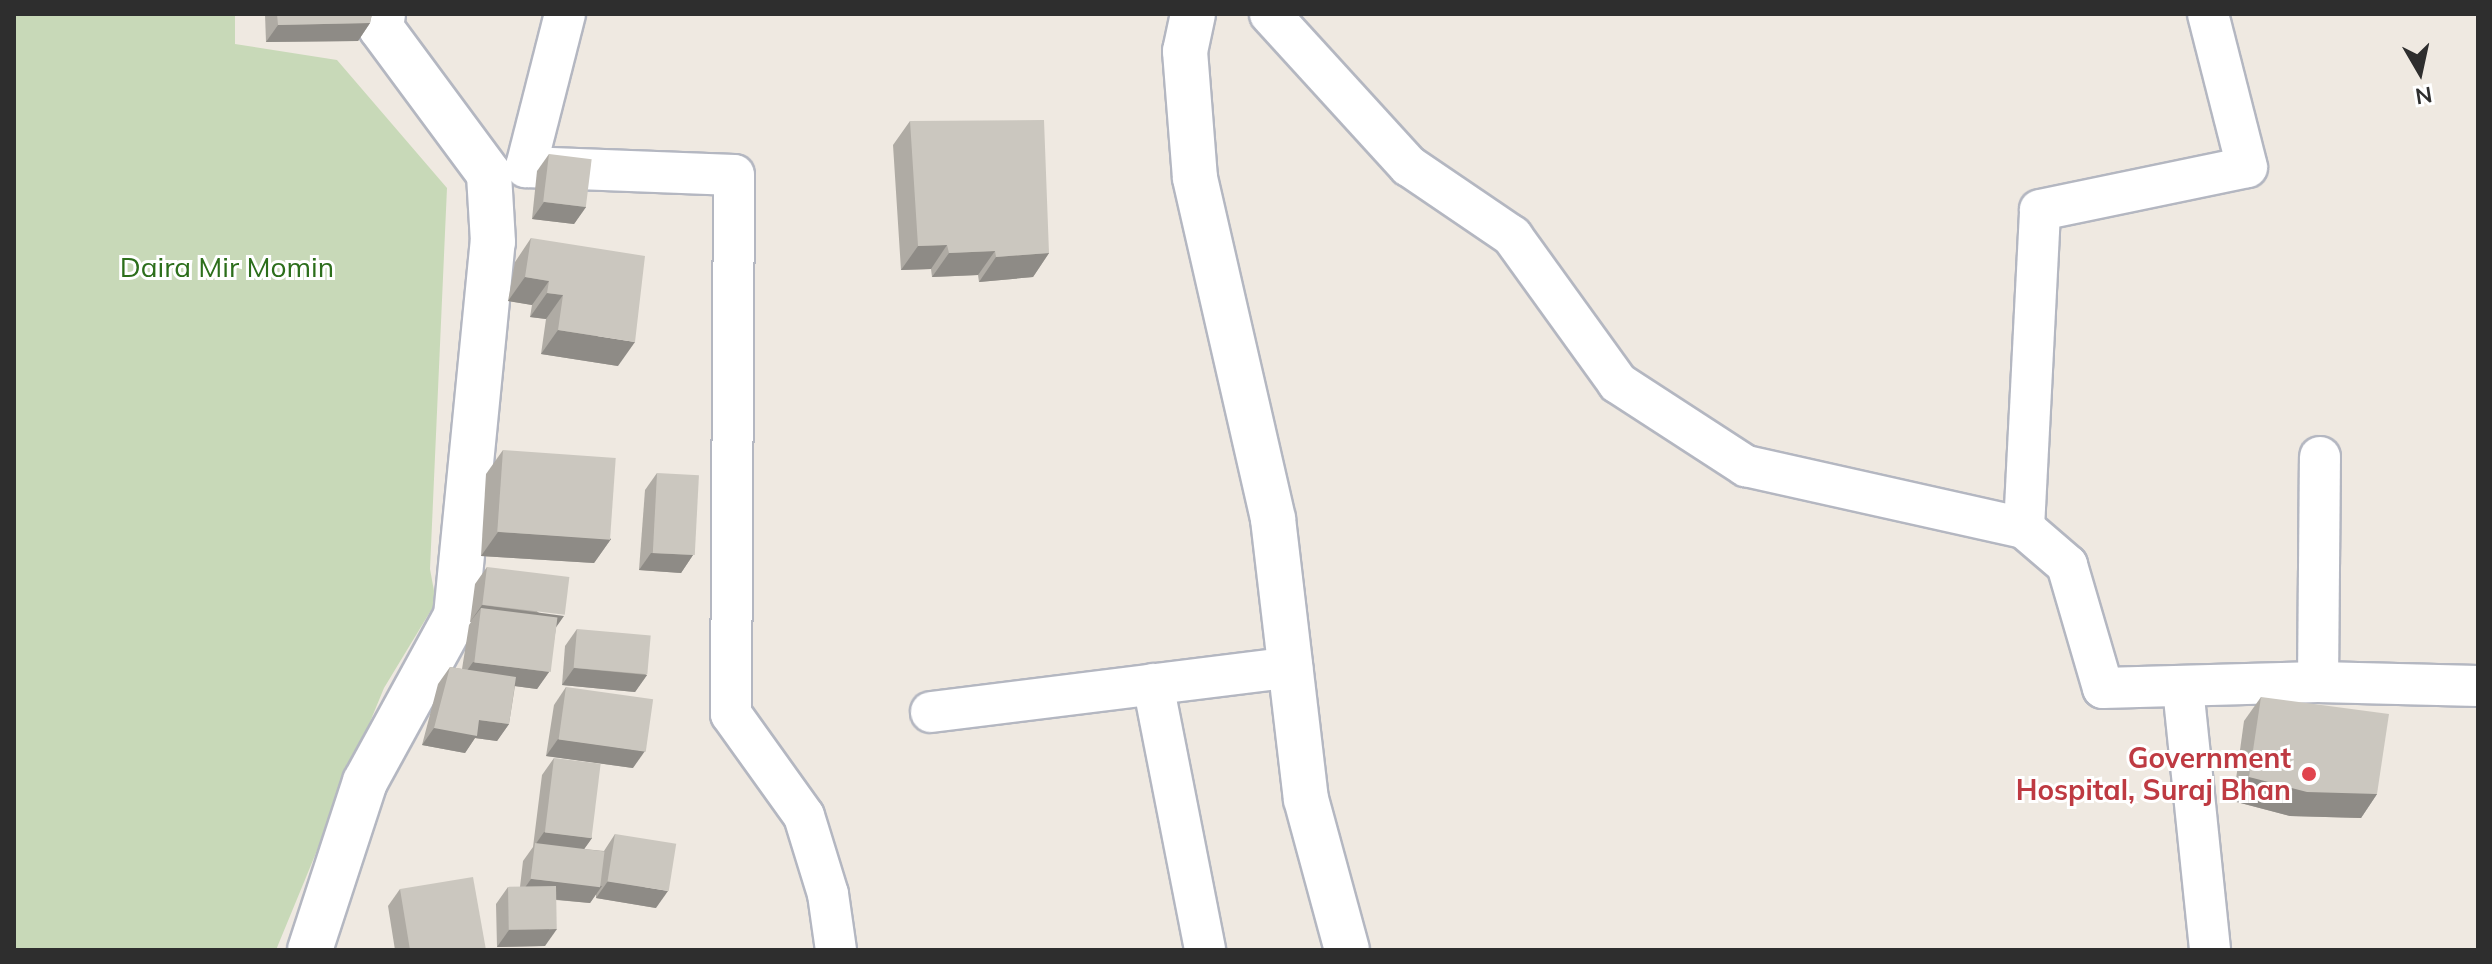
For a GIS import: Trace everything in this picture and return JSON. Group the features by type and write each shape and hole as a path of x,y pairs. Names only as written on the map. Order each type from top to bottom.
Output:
{"street":[{"path":"383,14 381,28 507,170 734,175 731,714 804,816 828,894 836,950"},
{"path":"310,950 365,782 456,616 493,242 507,170 565,14"},
{"path":"1193,14 1185,51 1195,178 1273,519 1306,799 1347,950"},
{"path":"1270,14 1409,166 1512,236 1618,383 1746,466 2024,528 2067,565 2103,688 2318,682 2478,686"},
{"path":"2024,528 2040,210 2247,167 2208,14"},
{"path":"2318,682 2320,457"},
{"path":"931,712 1292,667"},
{"path":"1153,684 1205,950"},
{"path":"2183,688 2210,950"}],"green space":[{"name":"Daira Mir Momin","path":"14,14 235,14 235,44 337,60 447,188 430,569 436,602 384,688 276,950 14,950"}],"building":[{"path":"277,14 372,14 370,23 278,25"},
{"path":"1044,120 1049,253 996,257 995,251 949,253 947,245 918,246 910,121"},
{"path":"549,154 592,159 586,207 543,202"},
{"path":"531,238 645,256 635,342 558,330 563,295 547,293 549,281 525,277"},
{"path":"503,450 616,458 610,540 497,532"},
{"path":"657,473 699,475 695,555 653,553"},
{"path":"487,567 569,577 565,615 482,605"},
{"path":"481,608 557,617 551,672 474,663"},
{"path":"577,629 651,635 647,674 574,668"},
{"path":"450,667 516,677 509,724 479,720 477,736 434,728"},
{"path":"566,687 653,699 646,752 559,739"},
{"path":"2261,697 2389,714 2377,794 2307,792 2249,777"},
{"path":"554,758 601,764 592,838 545,832"},
{"path":"615,834 676,844 669,891 607,881"},
{"path":"535,843 604,852 600,887 531,879"},
{"path":"473,877 486,950 410,950 400,889"},
{"path":"556,886 557,929 509,930 508,887"}],"place":[{"name":"Government Hospital, Suraj Bhan","path":"2309,774"}]}
